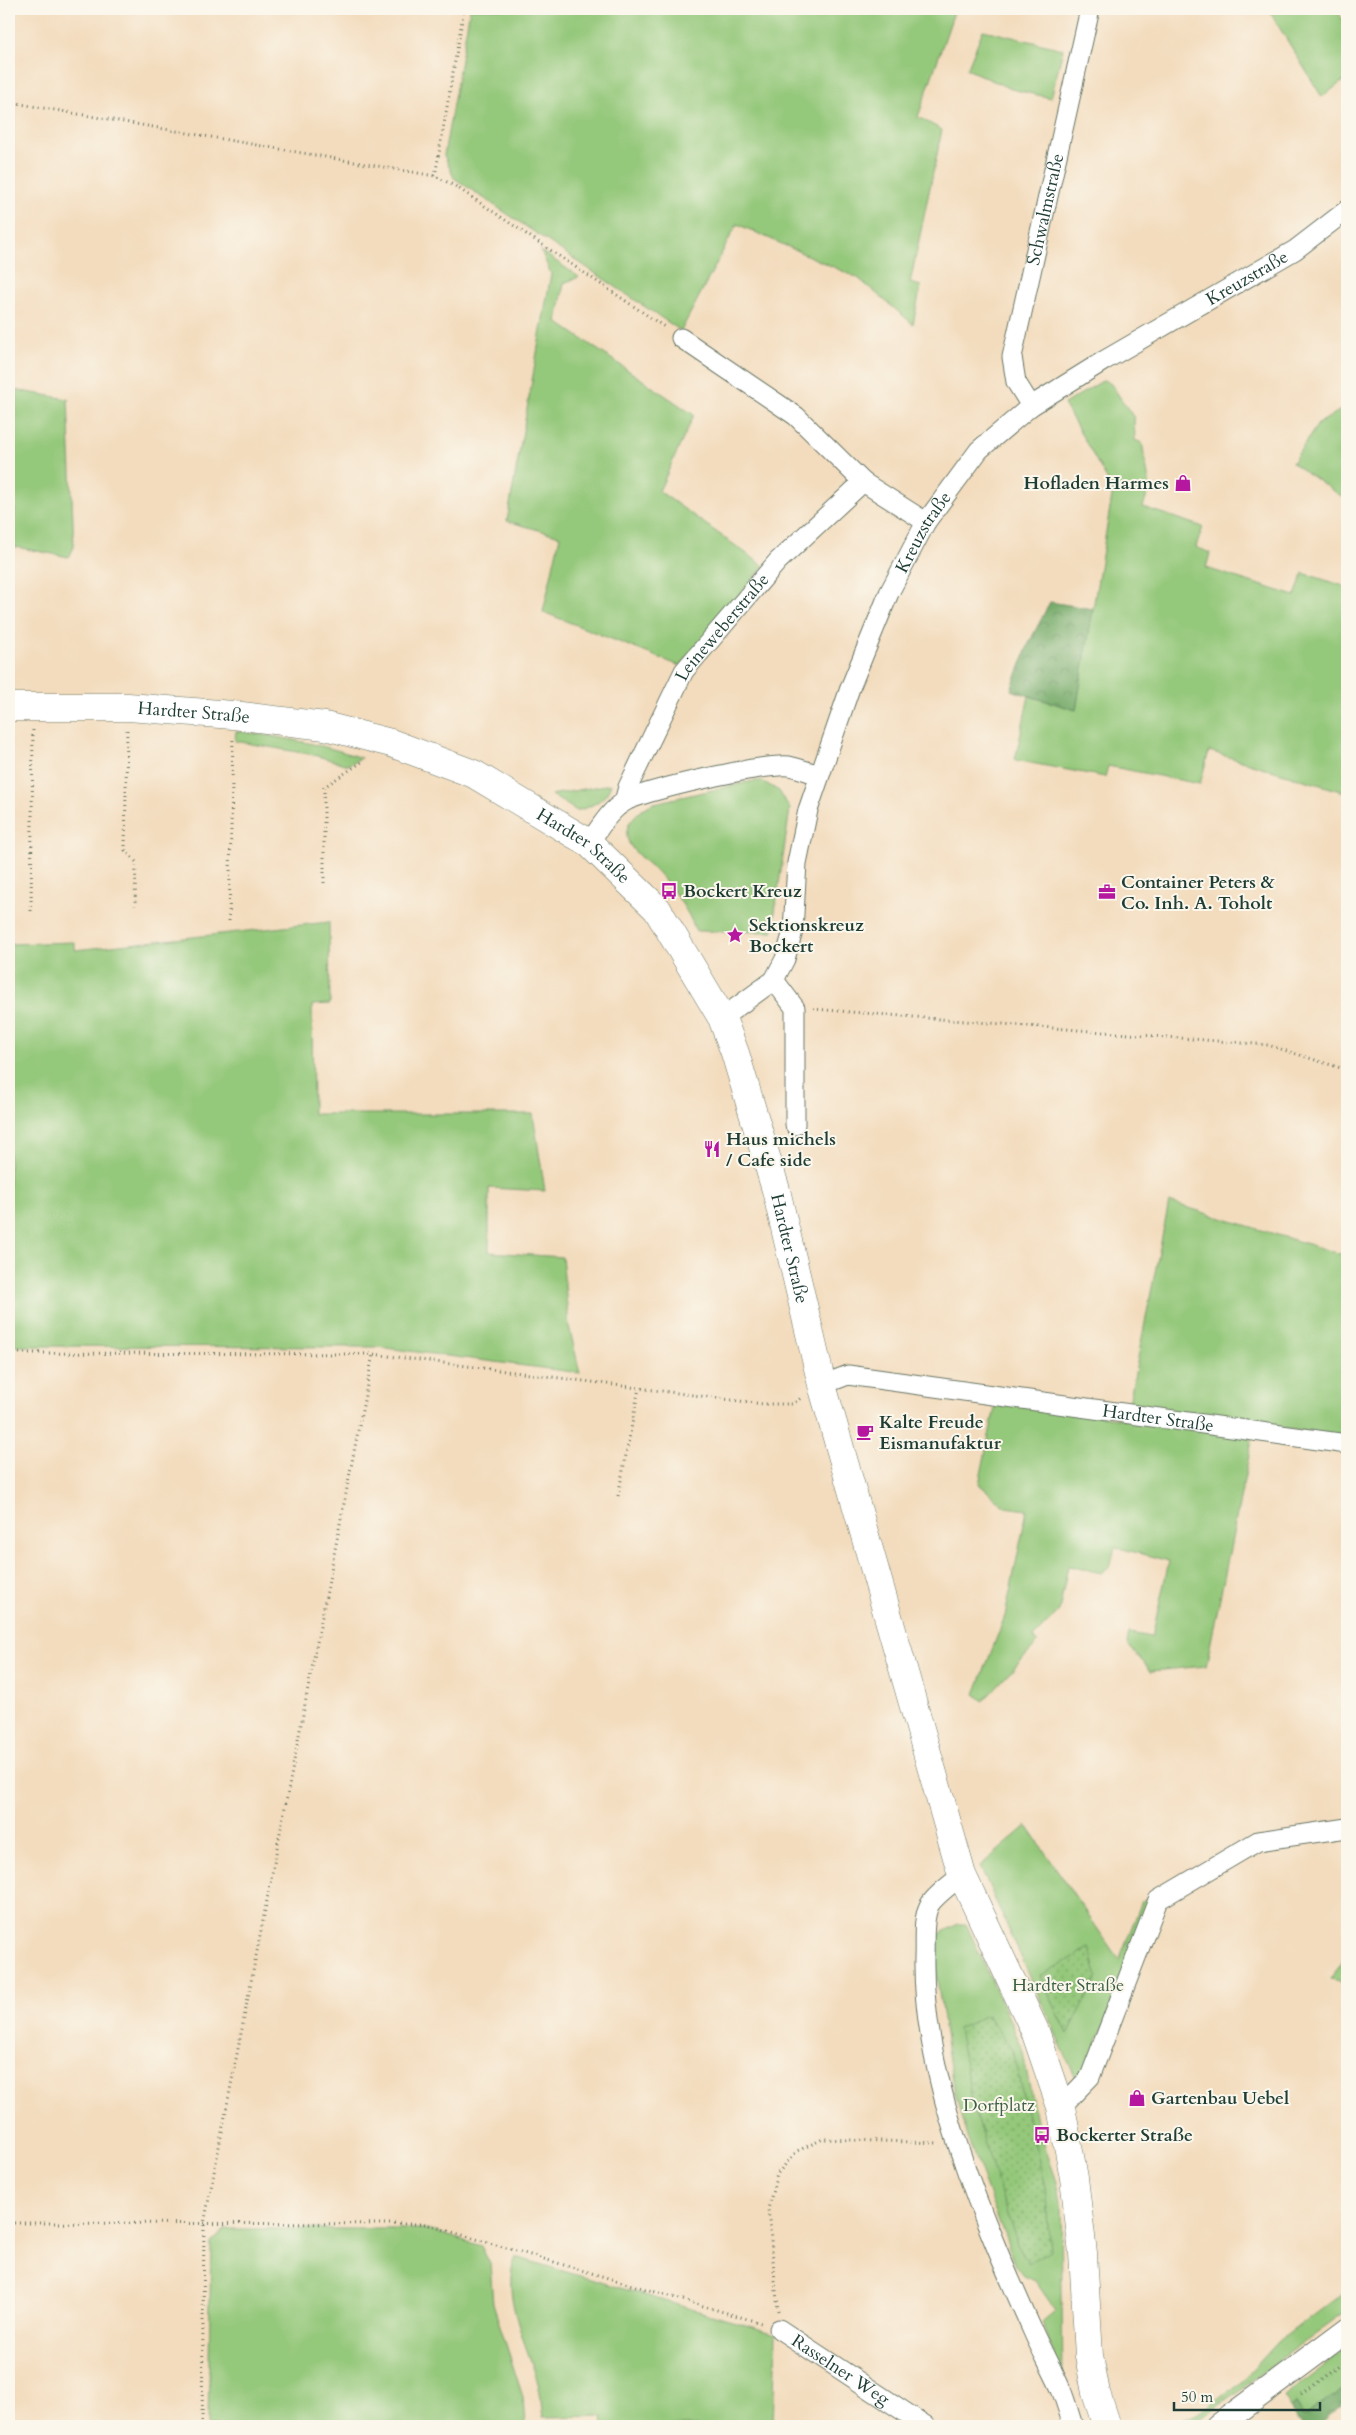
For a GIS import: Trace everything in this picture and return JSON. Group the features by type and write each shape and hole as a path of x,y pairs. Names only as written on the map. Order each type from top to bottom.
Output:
{"main road":[{"name":"Hardter Straße","path":"21,707 128,707 233,715 325,726 390,743 474,774 589,843 657,909 722,1018 735,1053 776,1190 822,1385 962,1875 1035,2031 1061,2107 1074,2178 1083,2253 1089,2356 1096,2393 1106,2426"}],"street":[{"name":"Schwalmstraße","path":"1031,406 1016,382 1012,357 1090,9"},
{"name":"Kreuzstraße","path":"722,1018 774,980 785,959 793,931 797,863 808,810 818,775 850,688 889,594 926,522 979,450 1031,406 1113,355 1295,250 1347,210"},
{"path":"681,338 796,416 863,482 926,522"},
{"name":"Leineweberstraße","path":"624,802 628,787 684,671 778,561 863,482"},
{"name":"Leineweberstraße","path":"589,843 612,812 624,802 648,792 766,767 788,766 818,775"},
{"path":"774,980 795,1008 795,1125"},
{"name":"Hardter Straße","path":"822,1385 848,1375 1347,1444"},
{"path":"1061,2107 1090,2077 1158,1900 1258,1841 1347,1828"},
{"path":"962,1875 929,1905 925,1926 924,1962 927,2014 958,2144 979,2202 1016,2292 1060,2388 1073,2426"},
{"name":"Rasselner Weg","path":"779,2328 926,2426"},
{"path":"1218,2426 1347,2330"}],"path":[{"path":"435,176 464,9"},
{"path":"1342,9 1347,17"},
{"path":"9,102 435,176 455,186 681,338"},
{"path":"21,707 31,911"},
{"path":"128,707 125,850 136,862 136,906"},
{"path":"229,921 233,715"},
{"path":"324,883 324,787 390,743"},
{"path":"795,1008 1268,1045 1347,1070"},
{"path":"9,1353 373,1354 763,1404 792,1404 822,1385"},
{"path":"202,2426 204,2224 373,1354"},
{"path":"618,1496 639,1388"},
{"path":"9,2223 425,2224 779,2328 768,2209 776,2174 797,2151 823,2140 958,2144"}],"green space":[{"path":"470,9 955,9 918,117 942,130 910,283 921,286 913,324 858,278 737,224 681,331 454,178 444,155"},
{"path":"1268,9 1336,9 1347,27 1347,78 1322,97"},
{"path":"983,30 1063,49 1051,98 1011,89 967,69"},
{"path":"541,251 579,277 564,283 557,322 694,415 659,491 764,566 680,666 543,612 560,536 507,521 551,274"},
{"path":"1104,380 1111,384 1134,418 1135,440 1142,443 1150,487 1143,507 1203,527 1196,547 1210,553 1206,568 1295,596 1303,573 1347,587 1347,793 1209,751 1200,784 1108,766 1105,777 1015,760 1029,696 1076,710 1113,490 1064,404"},
{"path":"9,389 68,399 74,547 69,557 10,546 15,509 9,508"},
{"path":"1347,406 1347,500 1292,463 1318,424"},
{"path":"1050,602 1093,609 1076,710 1011,690 1029,643"},
{"path":"236,731 315,744 361,758 348,765 314,755 235,741"},
{"path":"753,781 762,781 779,791 790,809 772,932 696,931 689,915 675,893 630,845 627,838 629,825 636,814 654,803"},
{"path":"611,784 609,790 602,798 577,811 551,795"},
{"path":"329,922 330,1004 312,1005 313,1114 533,1114 545,1191 489,1188 489,1252 562,1257 569,1326 580,1373 378,1347 9,1346 9,944 75,942 75,950"},
{"path":"1169,1202 1347,1256 1347,1437 1128,1408"},
{"path":"996,1402 1253,1436 1206,1666 1151,1671 1127,1644 1129,1633 1152,1637 1169,1561 1115,1547 1110,1567 1102,1573 1068,1566 1059,1611 1033,1638 1038,1643 983,1701 975,1694 1005,1616 1027,1510 1005,1507 979,1484"},
{"path":"1027,1826 1119,1960 1142,1901 1154,1894 1087,2070 1077,2081 980,1866"},
{"path":"958,1924 966,1924 1022,2047 1036,2121 1057,2182 1061,2202 1063,2386 1043,2322 1056,2311 1036,2282 1024,2276 1016,2266 966,2134 952,2081 937,1979 936,1940 941,1933"},
{"name":"Hardter Straße","path":"1089,1948 1098,1976 1068,2034 1040,1976"},
{"path":"1347,1955 1347,1983 1330,1980"},
{"name":"Dorfplatz","path":"987,2015 1012,2050 1045,2187 1050,2250 1028,2263 1017,2243 974,2111 958,2029"},
{"path":"226,2229 426,2229 481,2246 490,2264 493,2304 523,2397 525,2426 208,2426 211,2243"},
{"path":"516,2257 776,2334 773,2426 603,2426 602,2416 543,2417 538,2383 513,2303 512,2271"},
{"path":"1347,2289 1347,2311 1190,2426 1166,2426 1197,2414 1244,2379 1279,2341"},
{"path":"1347,2349 1347,2386 1305,2415 1296,2403 1290,2408 1283,2397"},
{"path":"1347,2386 1347,2401 1317,2426 1303,2426 1290,2408 1296,2403 1305,2415"}],"place":[{"name":"Hofladen Harmes","path":"1183,483"},
{"name":"Bockert Kreuz","path":"669,891"},
{"name":"Container Peters & Co. Inh. A. Toholt","path":"1107,892"},
{"name":"Sektionskreuz Bockert","path":"735,935"},
{"name":"Haus michels / Cafe side","path":"712,1149"},
{"name":"Kalte Freude Eismanufaktur","path":"865,1432"},
{"name":"Gartenbau Uebel","path":"1137,2098"},
{"name":"Bockerter Straße","path":"1042,2135"}]}
